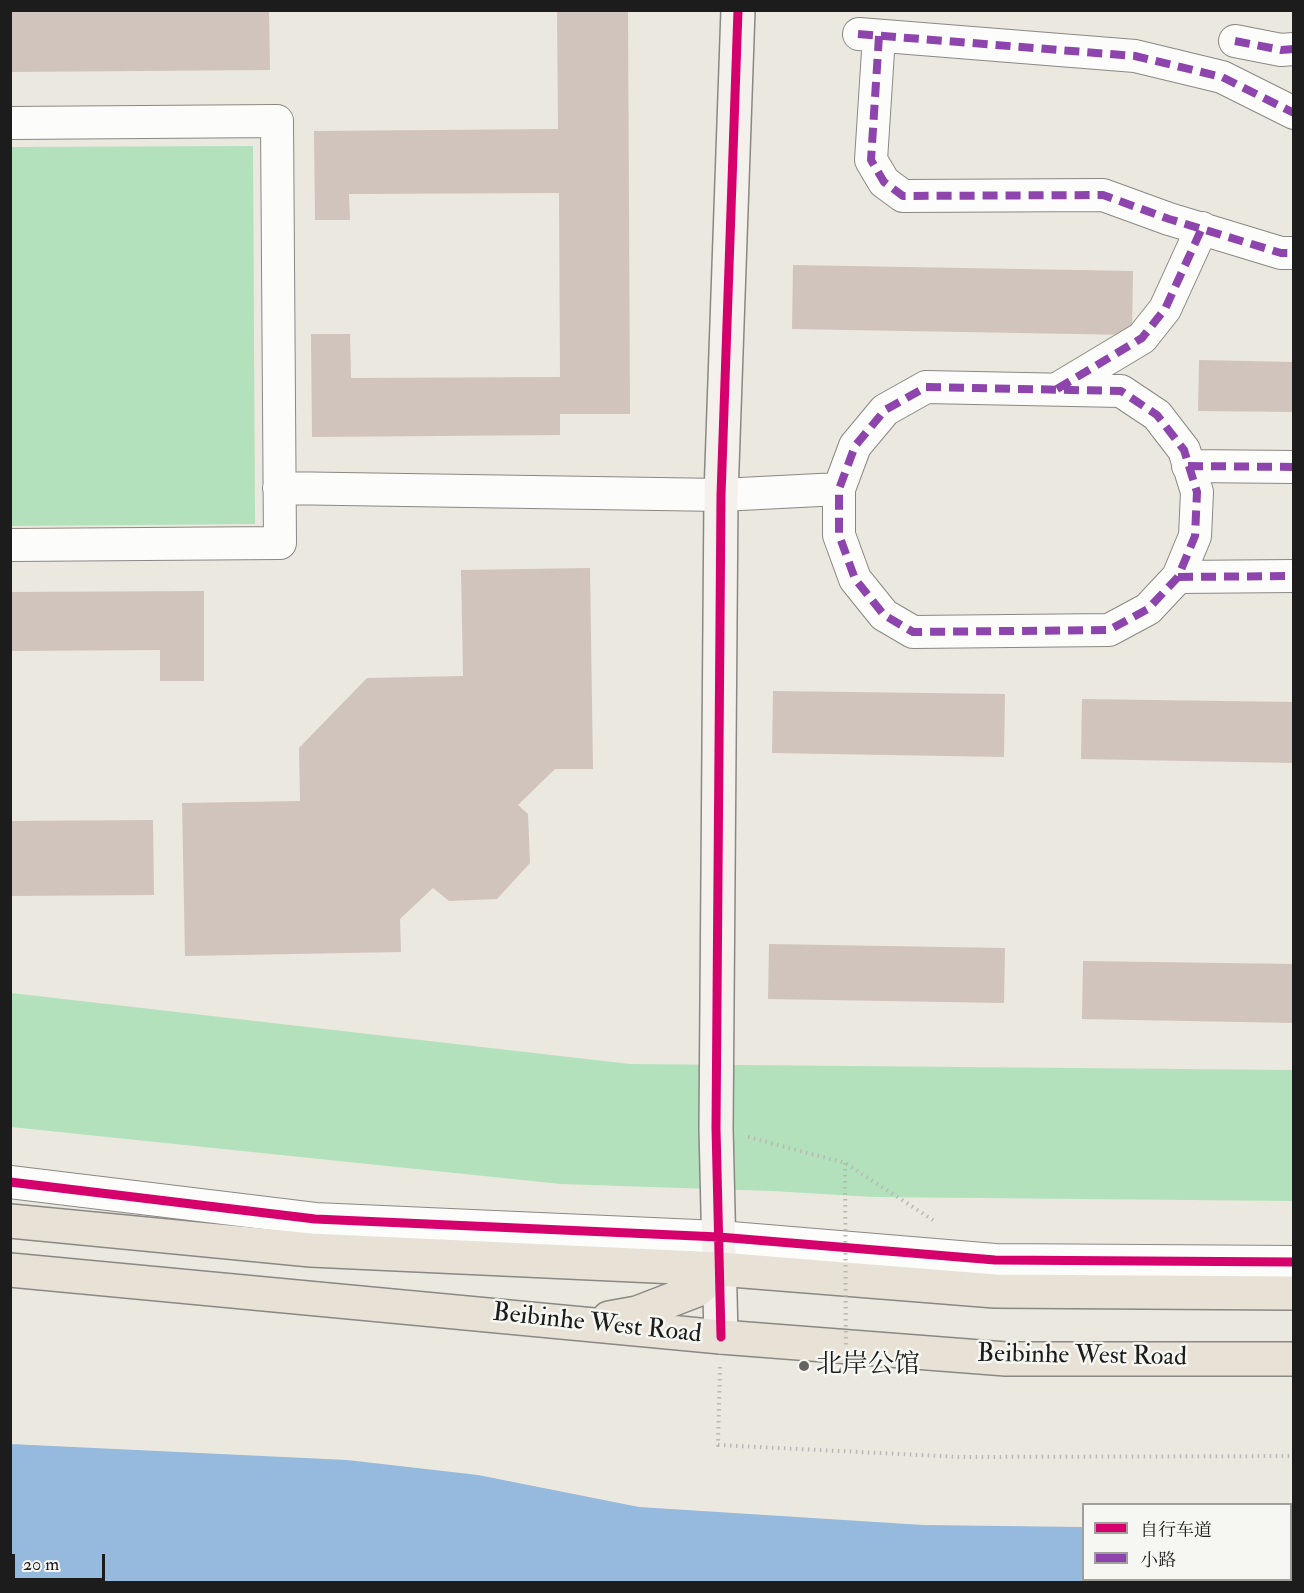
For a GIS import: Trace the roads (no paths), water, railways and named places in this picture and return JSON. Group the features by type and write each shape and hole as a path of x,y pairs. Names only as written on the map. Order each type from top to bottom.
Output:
{"main road":[{"path":"10,1221 311,1250 719,1253 995,1291 1293,1293"},
{"path":"579,1323 637,1313 697,1290 719,1253"},
{"name":"Beibinhe West Road","path":"10,1270 720,1337 1006,1359 1293,1359"}],"street":[{"path":"720,1337 716,1128 720,495 738,10"},
{"path":"1293,112 1222,77 1135,56 868,35 871,160 884,182 903,196 1103,195 1281,253 1293,253"},
{"path":"1235,41 1281,51 1293,49"},
{"path":"10,123 277,121 280,543 10,545"},
{"path":"1057,389 1142,338 1165,309 1202,228"},
{"path":"926,387 1057,389 1120,391 1157,415 1184,450 1197,492 1195,536 1178,577 1148,609 1109,630 913,632 884,615 855,579 839,535 839,489 855,446 885,410 926,387"},
{"path":"1188,466 1293,467"},
{"path":"279,489 720,495 839,489"},
{"path":"1178,577 1293,576"},
{"path":"10,1182 315,1219 719,1253 994,1260 1293,1262"}],"water":[{"path":"10,1444 347,1460 478,1475 639,1507 923,1525 1082,1527 1082,1581 1292,1581 1293,1536 1293,1582 11,1582"}],"place":[{"name":"北岸公馆","path":"804,1366"}]}
